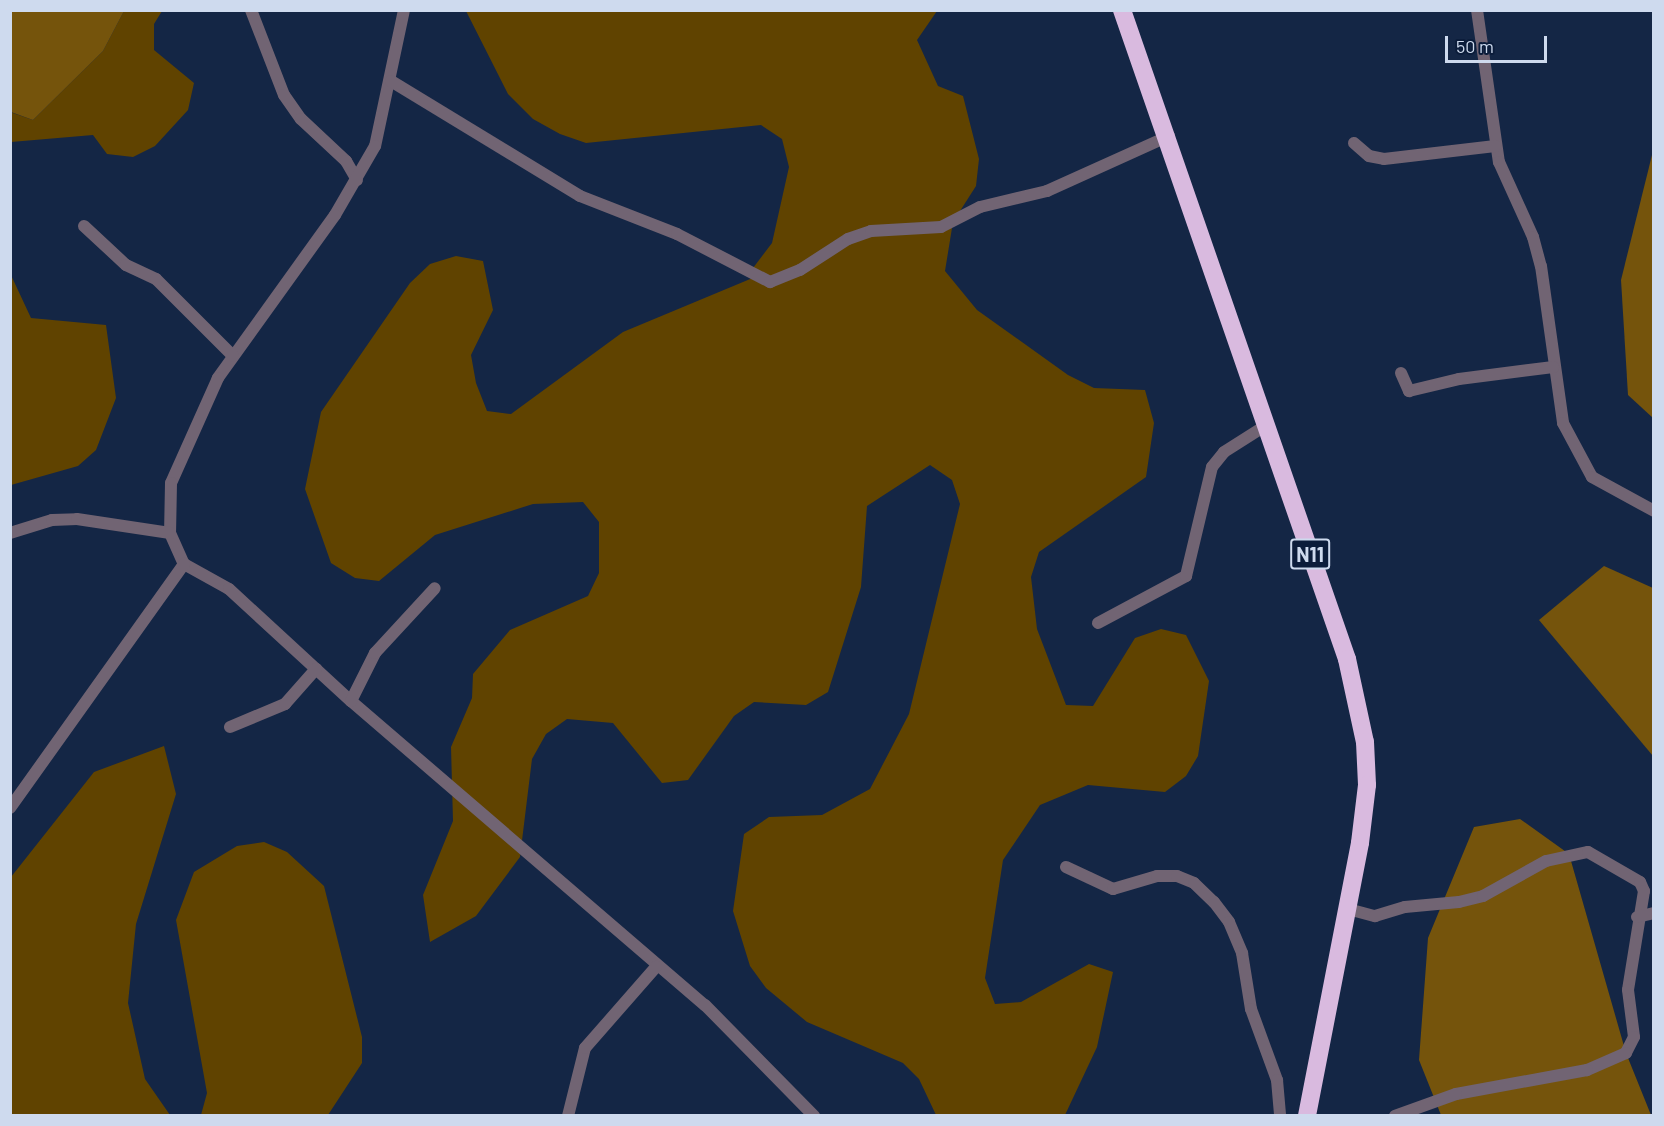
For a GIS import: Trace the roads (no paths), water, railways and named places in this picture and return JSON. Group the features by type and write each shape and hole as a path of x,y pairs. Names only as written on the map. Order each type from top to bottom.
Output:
{"highway":[{"name":"N11","path":"1122,10 1169,136 1265,426 1347,659 1365,742 1367,785 1348,909 1307,1116"}],"street":[{"path":"250,10 284,94 301,119 346,161 357,180"},
{"path":"404,10 383,124 357,180 233,356 209,396 171,483 170,533 184,564 229,590 351,701 720,1020 814,1116"},
{"path":"1477,10 1495,146 1508,188 1533,237 1542,266 1558,406 1579,459 1606,488 1653,511"},
{"path":"391,81 580,196 677,234 770,282 800,270 848,239 871,231 941,227 980,207 1047,191 1169,136"},
{"path":"1354,143 1369,156 1384,159 1495,146"},
{"path":"84,226 126,265 156,279 233,356"},
{"path":"1401,373 1407,389 1413,391 1459,379 1553,367"},
{"path":"1098,623 1185,576 1212,467 1224,452 1265,426"},
{"path":"10,533 52,520 77,519 170,533"},
{"path":"10,807 184,564"},
{"path":"351,701 375,653 435,588"},
{"path":"230,727 285,704 316,669"},
{"path":"1348,909 1375,916 1405,907 1459,902 1483,896 1546,861 1588,852 1643,886 1628,990 1634,1037 1626,1053 1587,1070 1456,1094 1395,1116"},
{"path":"1066,867 1113,889 1157,876 1177,876 1194,883 1214,902 1229,922 1242,953 1251,1009 1277,1080 1280,1116"},
{"path":"1637,917 1653,913"},
{"path":"568,1116 585,1048 656,967"}]}
